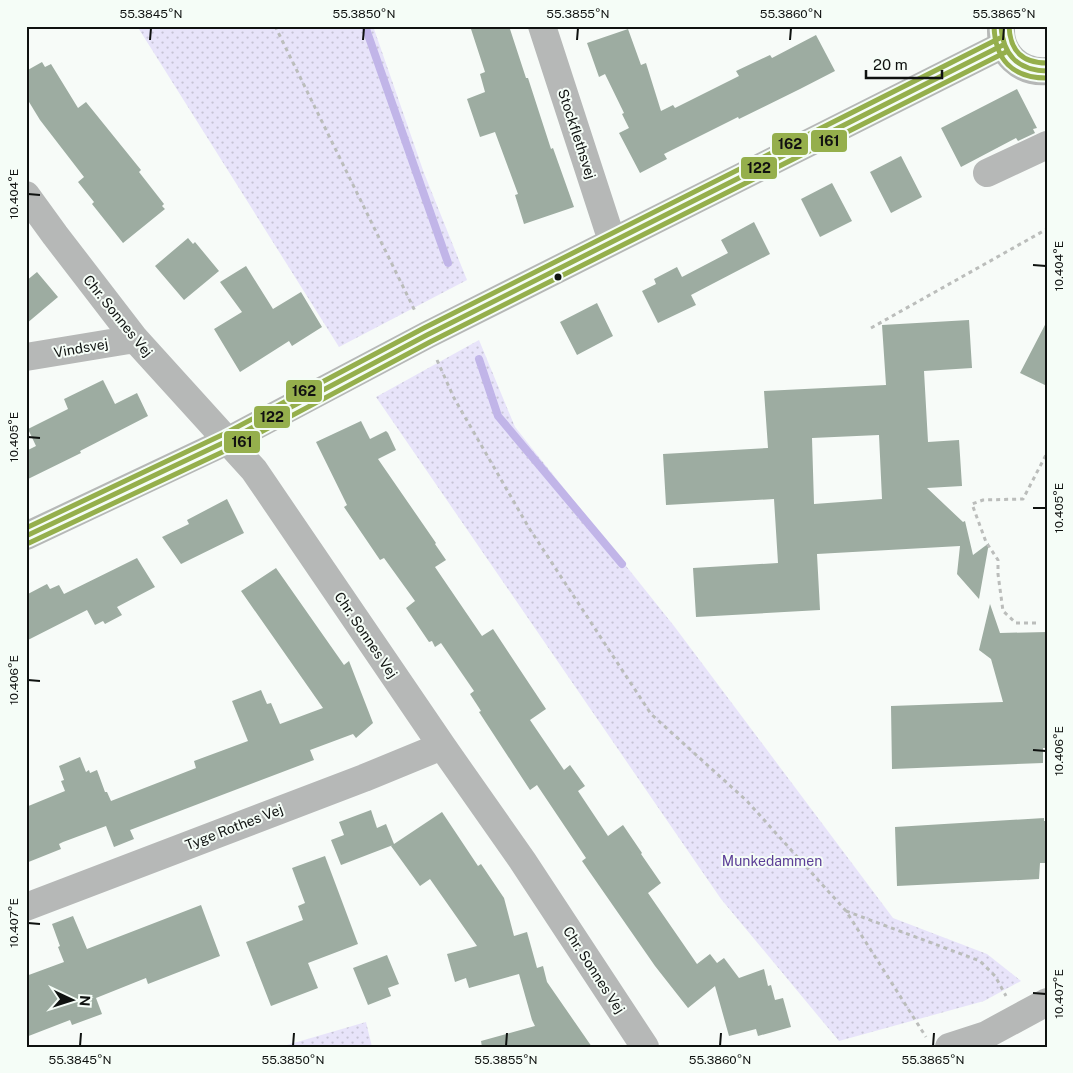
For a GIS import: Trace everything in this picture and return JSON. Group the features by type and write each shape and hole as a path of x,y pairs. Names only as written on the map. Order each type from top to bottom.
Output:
{"street":[{"name":"Stockflethsvej","path":"542,26 612,241"},
{"path":"26,536 227,441 1002,36 1011,58 1023,67 1038,72 1047,71"},
{"path":"987,173 1047,145"},
{"name":"Chr. Sonnes Vej","path":"26,195 135,339 254,470 522,860 645,1047"},
{"name":"Vindsvej","path":"26,357 135,339"},
{"name":"Tyge Rothes Vej","path":"26,907 364,778 442,746"},
{"path":"938,1043 986,1041 1018,1017 1047,1002"}],"path":[{"path":"275,26 427,335 454,398 530,528 651,714 747,801 846,911 938,1043"},
{"path":"871,328 1047,229"},
{"path":"1036,624 1016,623 1003,611 998,560 986,542 972,504 983,500 1023,499 1047,453"},
{"path":"846,911 980,961 995,976 1018,1017"}],"green space":[{"path":"137,26 373,26 424,173 467,280 339,347"},
{"name":"Munkedammen","path":"479,340 515,427 674,626 893,918 987,954 1021,981 984,1001 839,1041 721,899 376,397"},
{"path":"366,1022 372,1047 280,1047"}],"building":[{"path":"470,26 509,26 551,149 553,148 574,207 524,224 515,195 518,194 495,132 480,137 467,99 485,92 480,74 485,72"},
{"path":"628,29 641,65 646,63 661,111 673,105 675,108 739,76 736,71 770,55 772,58 816,35 835,71 664,154 667,159 640,173 619,133 629,128 622,114 624,113 605,74 599,77 587,43"},
{"path":"42,62 45,67 51,64 78,108 86,102 141,170 139,172 164,204 162,206 165,209 123,243 92,204 94,202 78,182 84,177 40,120 26,97 26,71"},
{"path":"1017,89 1037,128 1033,129 1035,133 1018,141 1016,138 961,167 941,128"},
{"path":"901,156 922,197 891,213 870,172"},
{"path":"832,183 852,221 820,237 801,199"},
{"path":"754,222 770,254 691,295 696,305 658,323 642,291 656,284 654,279 677,267 682,277 728,253 721,240"},
{"path":"188,238 193,244 195,242 219,271 184,300 155,266"},
{"path":"246,266 273,309 301,292 322,327 292,346 289,341 240,372 214,329 242,312 220,282"},
{"path":"37,272 58,297 26,324 26,281"},
{"path":"597,303 613,336 577,355 560,322"},
{"path":"969,320 972,368 924,371 928,442 959,440 962,486 927,488 963,522 965,521 973,555 989,543 979,599 957,574 960,546 817,554 820,610 696,617 693,568 778,563 774,499 666,505 663,454 768,448 764,391 886,385 882,325","holes":["879,435 882,499 814,504 812,438"]},
{"path":"1047,321 1047,386 1020,373"},
{"path":"103,380 115,404 137,393 148,416 80,451 81,453 26,480 26,451 36,446 28,429 68,409 64,399"},
{"path":"361,421 370,439 386,431 388,433 396,450 378,459 446,560 435,567 482,636 493,629 546,709 530,720 564,770 570,765 585,786 578,791 608,836 623,825 642,853 661,883 648,893 697,964 710,954 717,963 724,958 739,978 764,969 768,986 771,985 775,1000 783,998 791,1027 758,1036 756,1029 729,1036 715,986 688,1008 655,966 582,861 586,858 537,785 530,790 479,712 481,711 470,694 474,691 441,643 435,647 432,641 429,642 406,608 415,601 384,558 380,560 344,507 347,505 316,442"},
{"path":"227,499 244,533 181,564 162,537 189,524 187,520"},
{"path":"137,558 155,587 117,607 122,615 105,624 103,621 95,625 87,610 26,641 26,595 47,584 50,589 59,585 64,594"},
{"path":"276,568 344,665 349,661 373,723 356,738 353,734 310,750 314,760 130,830 134,839 114,847 106,826 63,842 59,844 61,849 26,863 26,807 65,791 61,781 64,780 59,766 80,757 86,772 89,770 90,773 97,770 105,792 107,792 111,801 196,768 194,761 248,741 232,701 261,690 267,704 271,703 280,724 323,708 241,591"},
{"path":"990,604 1000,633 1047,632 1047,748 1043,748 1043,763 892,769 891,706 1003,702 991,659 979,650"},
{"path":"371,810 377,828 386,824 394,844 442,812 478,866 481,864 504,898 514,936 527,932 537,968 543,966 547,982 592,1047 482,1047 481,1041 535,1026 519,974 469,988 466,978 455,982 447,954 477,946 430,879 420,886 391,846 393,845 341,865 331,840 344,835 339,822"},
{"path":"1044,818 1044,821 1047,821 1047,863 1040,863 1039,879 897,886 895,827"},
{"path":"325,856 358,944 308,963 318,988 271,1006 246,942 303,920 298,906 305,903 292,868"},
{"path":"201,905 220,956 148,984 146,978 96,998 102,1014 72,1025 70,1020 26,1037 26,976 64,962 52,924 73,916 87,949"},
{"path":"387,955 399,984 388,988 391,996 368,1005 353,968"}],"waterway":[{"path":"365,26 448,263"},
{"path":"479,359 498,416 622,564"}],"transit line":[{"name":"161","path":"994,26 998,48 1008,65 1025,75 1047,78"},
{"name":"122","path":"1001,26 1005,45 1014,59 1027,68 1047,71"},
{"name":"162","path":"1009,26 1012,42 1019,54 1031,61 1047,63"},
{"name":"162","path":"26,528 224,434 424,328 1000,38"},
{"name":"122","path":"26,536 227,441 427,335 1003,45"},
{"name":"161","path":"29,543 231,448 430,342 1006,52"}]}
